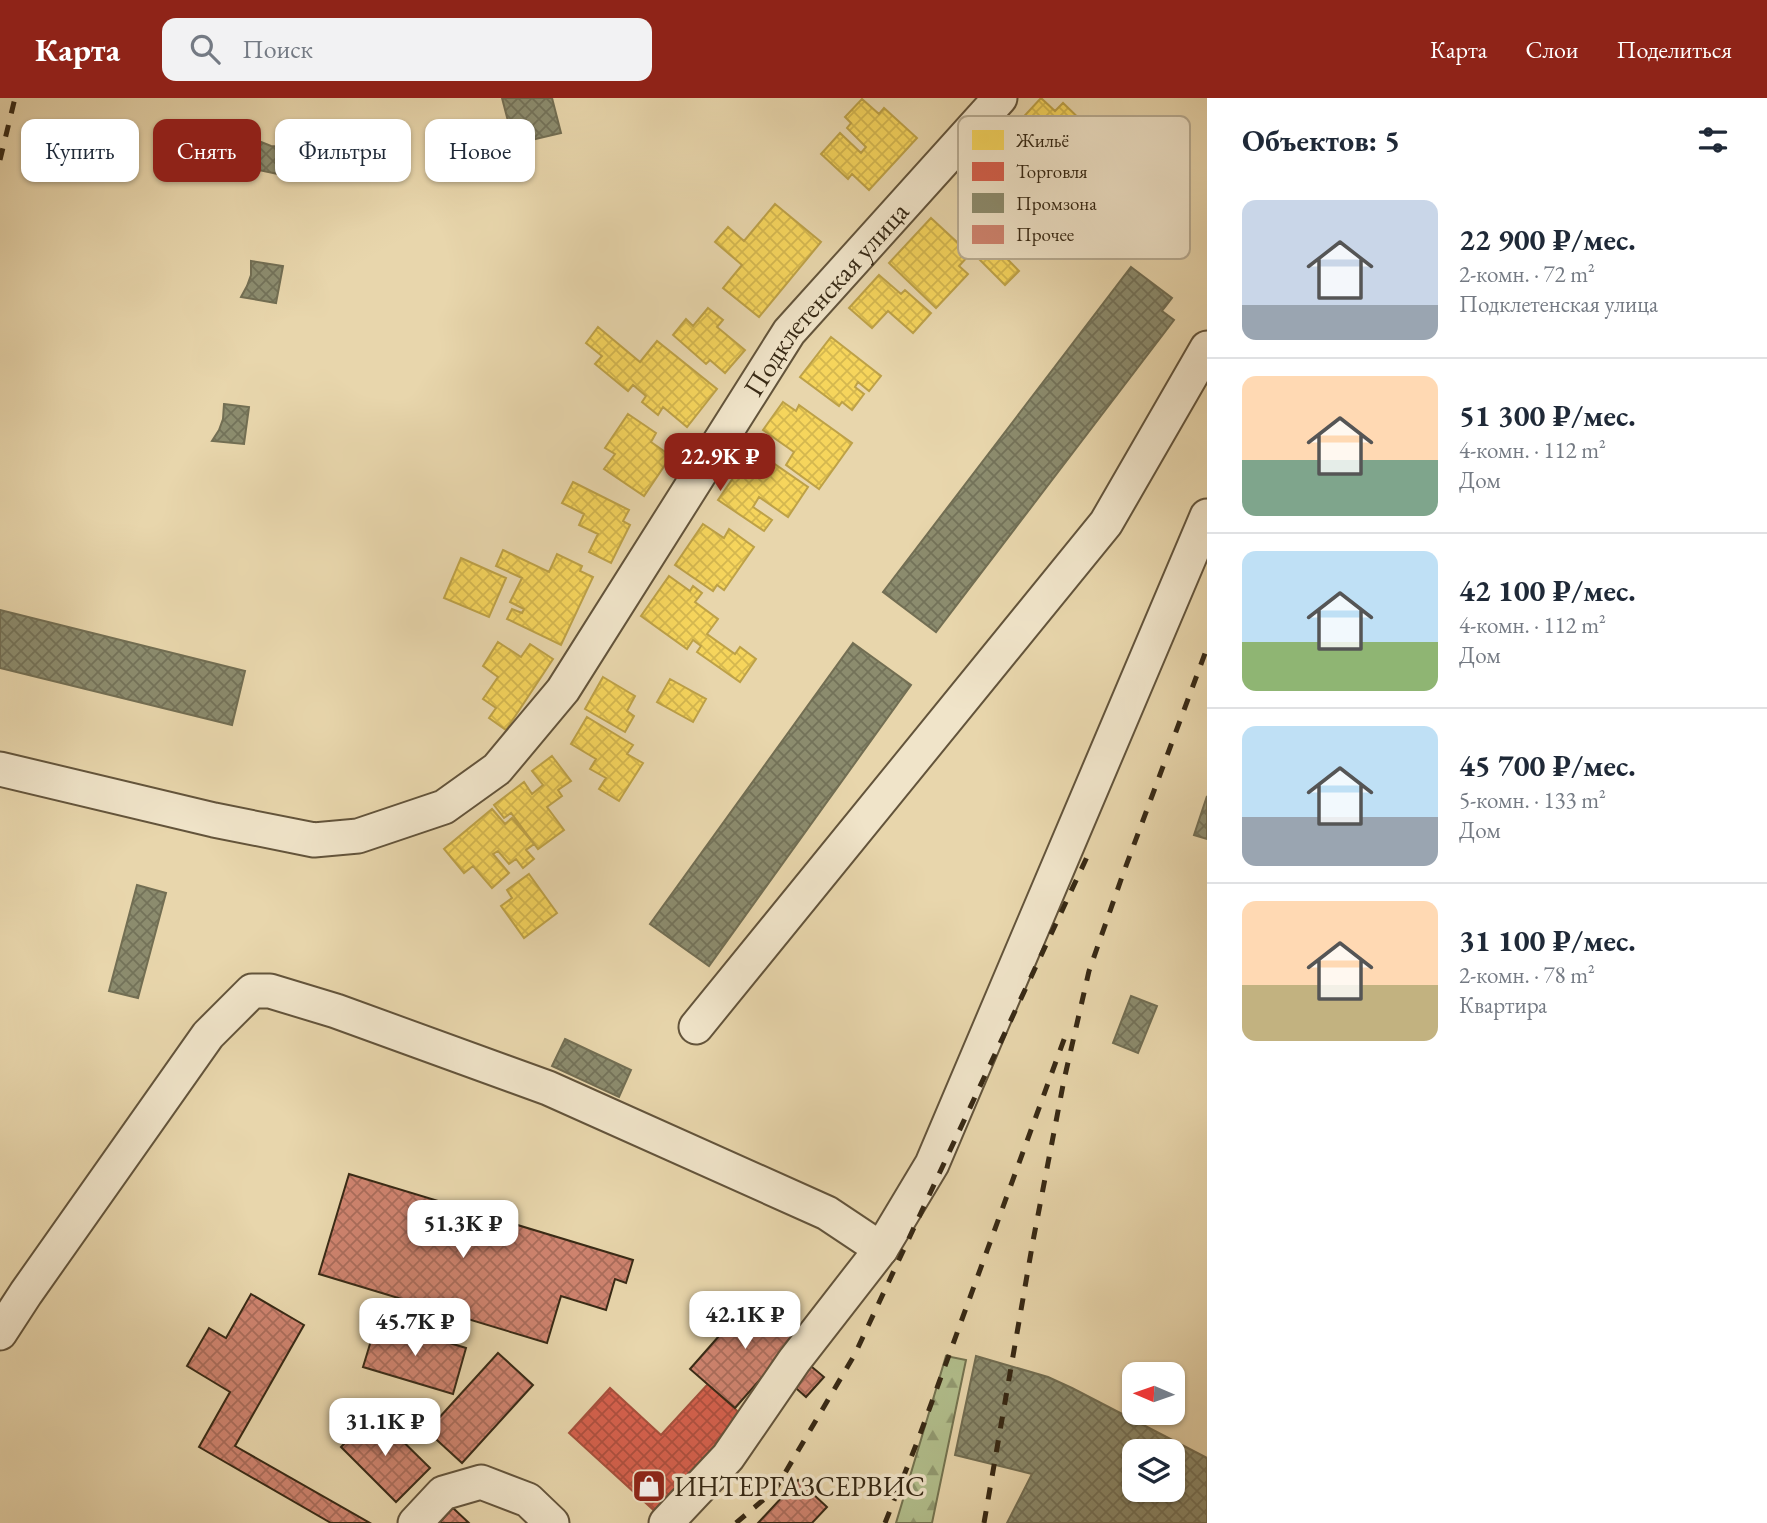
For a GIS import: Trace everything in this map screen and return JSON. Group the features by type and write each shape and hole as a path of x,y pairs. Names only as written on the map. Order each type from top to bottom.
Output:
{"street":[{"name":"Подклетенская улица","path":"984,116 1000,98"},
{"name":"Подклетенская улица","path":"0,769 214,820 314,840 358,836 444,807 497,769 563,690 789,332 958,145"},
{"path":"696,1027 1106,523 1207,348"},
{"path":"666,1523 729,1457 794,1361 881,1249 932,1164 1207,516"},
{"path":"0,1333 208,1035 251,991 270,991 336,1011 548,1088 827,1213 881,1249"},
{"path":"415,1523 443,1493 481,1482 528,1500 552,1523"}],"green space":[{"path":"946,1356 966,1360 932,1523 896,1523"}],"building: Жильё":[{"path":"1041,98 1055,111 1063,103 1077,116 1024,116"},
{"path":"862,99 879,114 884,108 917,138 869,190 852,174 848,179 821,154 840,133 861,153 866,147 847,128 851,123 845,117"},
{"path":"775,204 821,242 759,317 723,288 742,265 715,242 728,227 744,241"},
{"path":"931,218 958,243 958,259 965,259 959,266 968,274 936,308 889,263"},
{"path":"979,259 1007,259 1019,271 1005,285"},
{"path":"879,275 901,294 905,290 931,313 913,333 888,311 872,328 849,308"},
{"path":"708,308 723,320 717,327 745,350 725,373 710,360 706,364 673,335 686,319 693,326"},
{"path":"598,327 640,362 657,341 717,389 687,427 663,407 658,415 642,402 646,396 633,385 628,391 595,364 602,356 586,343"},
{"path":"831,337 881,376 869,391 858,382 855,387 864,394 852,410 842,402 839,406 800,377"},
{"path":"783,402 796,411 799,405 852,443 819,489 786,465 794,452 763,430"},
{"path":"628,414 656,433 651,442 671,456 644,496 604,469 615,454 605,448"},
{"path":"753,449 808,487 788,517 759,497 753,507 772,520 764,531 718,500"},
{"path":"573,482 629,510 623,521 630,525 611,563 589,552 598,534 579,525 584,514 562,503"},
{"path":"703,524 724,538 729,529 754,547 724,590 717,585 713,591 675,565"},
{"path":"503,550 549,572 557,554 582,566 580,571 593,577 561,645 507,619 512,609 522,613 524,609 510,602 522,578 496,566"},
{"path":"461,558 506,578 489,617 444,598"},
{"path":"669,576 690,591 693,586 702,593 695,602 718,619 707,634 735,654 740,647 756,659 740,682 697,652 701,646 693,640 687,649 641,616"},
{"path":"498,642 521,657 530,644 553,659 506,730 489,718 496,708 483,699 498,677 483,666"},
{"path":"603,677 635,696 627,711 634,716 625,732 585,709"},
{"path":"670,679 706,699 693,722 657,702"},
{"path":"587,717 633,745 627,754 643,763 619,801 599,789 606,778 590,769 596,759 571,744"},
{"path":"552,756 571,781 558,790 562,796 547,807 564,830 538,849 511,813 504,818 494,805 524,782 532,794 543,785 532,771"},
{"path":"492,809 505,824 512,818 534,844 526,850 534,859 523,868 516,859 509,864 498,851 493,854 509,873 492,888 473,866 464,873 444,849"},
{"path":"529,874 557,913 524,938 501,906 512,898 507,890"}],"building: Торговля":[{"path":"708,1384 746,1419 659,1515 569,1433 610,1388 661,1435"}],"building: Промзона":[{"path":"502,98 552,98 561,133 535,139 535,119 507,119"},
{"path":"261,142 275,146 275,173 261,170"},
{"path":"251,261 283,266 276,303 241,297 251,275"},
{"path":"1131,267 1172,298 1162,311 1174,320 936,632 883,592"},
{"path":"224,404 249,407 244,444 212,441 223,419"},
{"path":"0,610 245,671 232,725 0,668"},
{"path":"853,643 911,685 709,966 650,924"},
{"path":"1207,796 1207,839 1194,835"},
{"path":"137,885 166,893 138,998 109,991"},
{"path":"1131,996 1157,1006 1138,1053 1113,1043"},
{"path":"565,1039 631,1070 619,1097 552,1066"},
{"path":"976,1356 1048,1377 1122,1414 1122,1425 1143,1425 1170,1439 1122,1439 1122,1502 1185,1502 1185,1447 1207,1458 1207,1523 1007,1523 1032,1474 955,1455"}],"building: Прочее":[{"path":"349,1174 633,1260 626,1283 615,1279 606,1310 561,1296 547,1343 319,1274"},
{"path":"251,1294 304,1325 235,1446 370,1523 331,1523 199,1447 230,1392 187,1366 209,1328 226,1338"},
{"path":"756,1294 800,1334 735,1408 690,1369"},
{"path":"377,1321 466,1348 453,1394 363,1367"},
{"path":"498,1353 533,1385 462,1463 427,1431"},
{"path":"806,1362 824,1377 806,1397 789,1382"},
{"path":"374,1413 430,1468 396,1502 341,1447"},
{"path":"798,1480 827,1507 812,1523 758,1523"},
{"path":"453,1508 469,1523 439,1523"}],"railway":[{"path":"0,160 15,98"},
{"path":"984,1523 1033,1241 1064,1080 1089,971 1207,648"},
{"path":"736,1523 775,1490 855,1354 1087,857"},
{"path":"885,1523 918,1440 1066,1034"}],"place":[{"name":"ИНТЕРГАЗСЕРВИС","path":"649,1486"}]}
